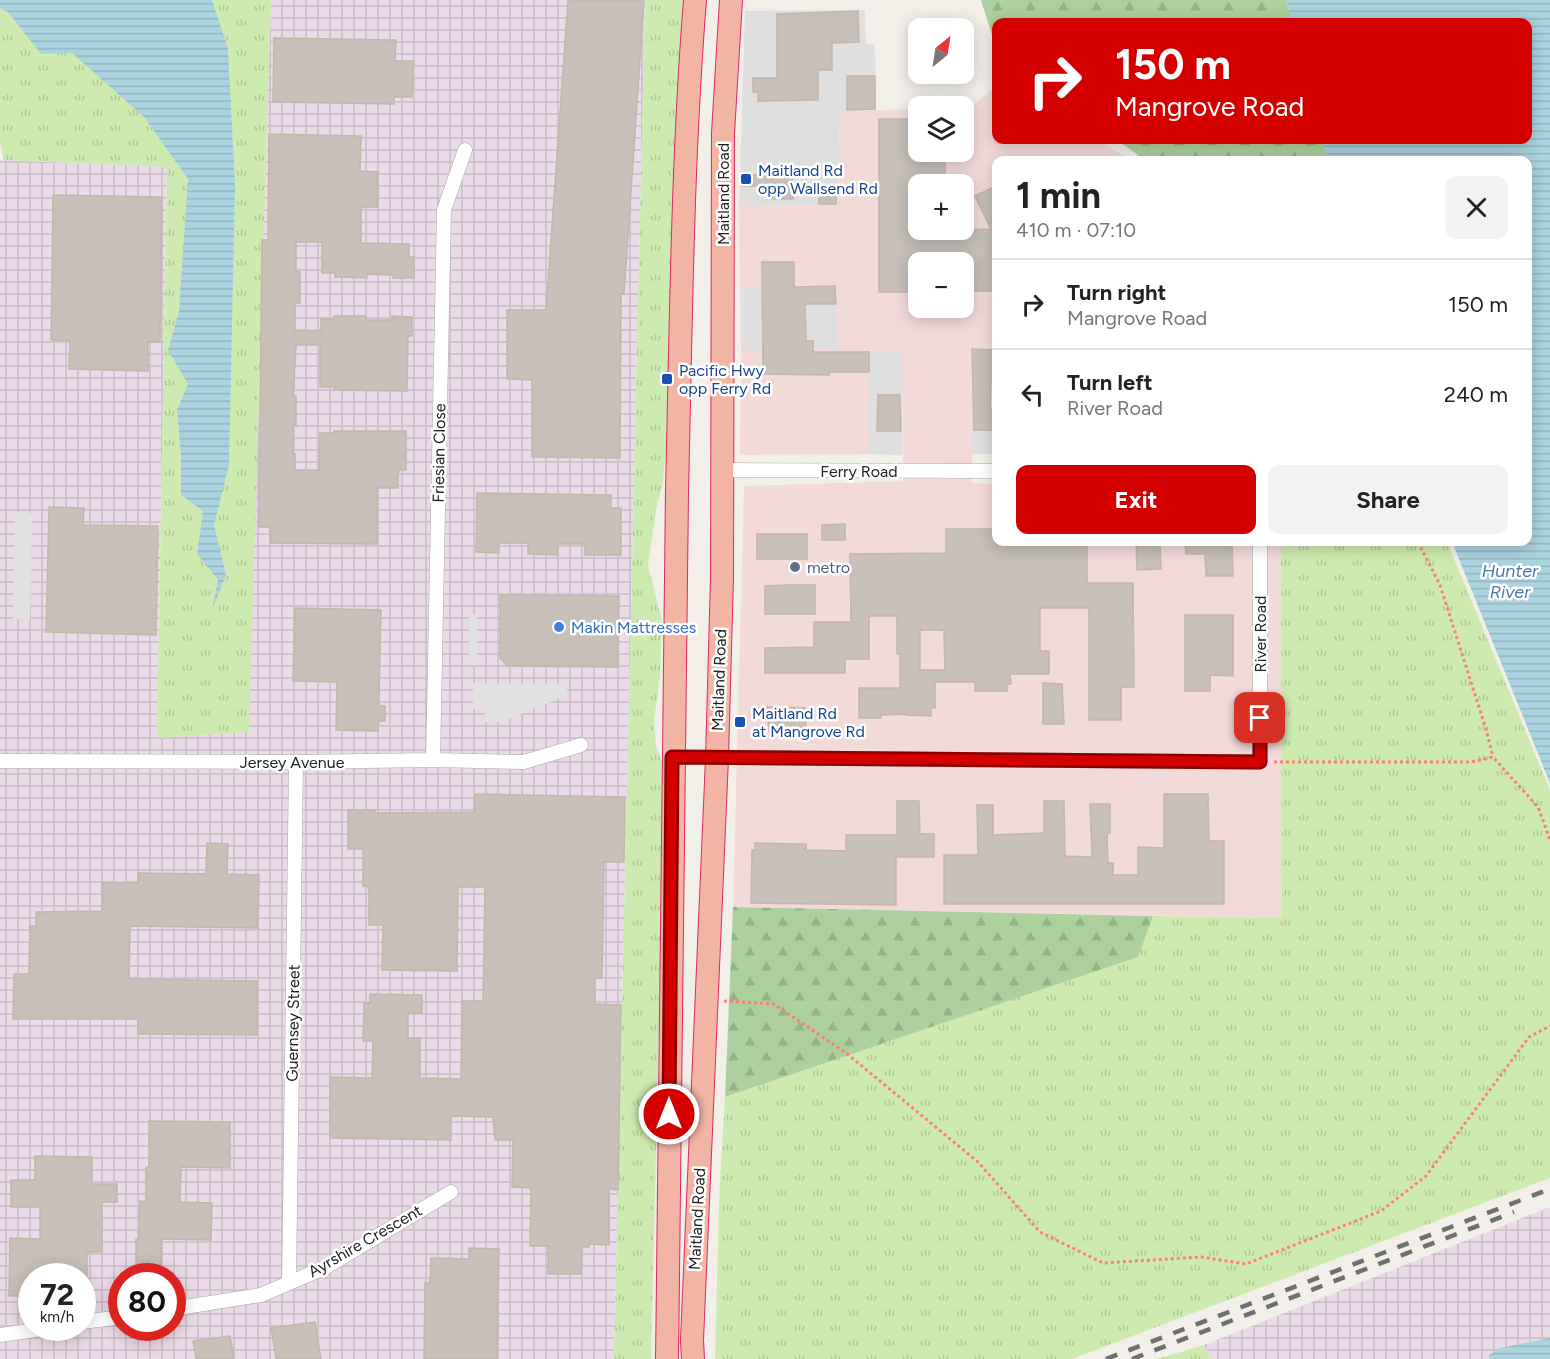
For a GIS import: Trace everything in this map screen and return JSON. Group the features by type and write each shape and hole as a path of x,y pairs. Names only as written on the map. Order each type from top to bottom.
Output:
{"highway":[{"name":"Maitland Road","path":"667,1359 672,757 681,312 689,74 695,0"},
{"name":"Maitland Road","path":"693,1359 692,1329 717,758 722,578 723,133 731,0"}],"street":[{"name":"Friesian Close","path":"433,760 444,210 465,150"},
{"name":"Ferry Road","path":"722,470 992,471"},
{"name":"River Road","path":"1260,546 1260,762"},
{"name":"Jersey Avenue","path":"0,761 433,760 524,762 581,744"},
{"path":"672,757 1260,762"},
{"name":"Guernsey Street","path":"289,1283 296,762"},
{"name":"Ayrshire Crescent","path":"186,1307 261,1295 326,1267 451,1192"},
{"path":"0,1335 18,1332"}],"path":[{"path":"1420,546 1440,585 1486,729 1493,758 1538,807 1550,840"},
{"path":"1260,762 1472,762 1493,758"},
{"path":"707,999 774,1004 846,1053 978,1162 1040,1232 1103,1263 1201,1257 1246,1264 1381,1211 1426,1176 1529,1037 1550,1026"}],"shaded area":[{"path":"271,0 645,0 614,1359 0,1359 0,160 167,167 157,737 248,732"},
{"path":"865,10 866,44 875,44 876,110 840,111 838,205 739,206 745,11"},
{"path":"992,90 992,144 1104,144 1124,156 992,156 992,348 972,349 972,483 992,484 992,546 1281,546 1283,918 733,907 744,486 903,481 902,350 869,351 869,454 740,455 741,350 838,350 835,286 740,288 739,206 838,205 840,111 908,109 908,162 974,162 974,104"},
{"path":"836,286 838,350 741,350 740,288"},
{"path":"972,348 992,348 992,454 971,454"},
{"path":"903,350 902,455 869,454 869,351"},
{"path":"15,512 32,513 30,619 13,619"},
{"path":"469,615 477,615 477,665 469,665"},
{"path":"473,683 567,684 567,695 502,722 485,722 485,710 473,709"},
{"path":"1550,1207 1550,1359 1211,1359 1204,1345"}],"green space":[{"path":"0,0 271,0 249,732 157,738 167,167 4,160 0,142"},
{"path":"645,0 683,0 678,89 672,388 663,482 656,510 648,565 662,621 660,678 654,720 656,746 665,769 651,1359 614,1359"},
{"path":"981,0 1286,0 1291,18 992,18 992,35"},
{"path":"1123,144 1323,144 1327,156 1139,156"},
{"path":"1281,546 1449,546 1550,790 1550,1178 1072,1359 715,1359 719,1201 725,1097 1137,957 1153,916 1282,918"},
{"path":"733,907 1153,916 1138,957 725,1097"},
{"path":"1204,1345 1211,1359 1157,1359"}],"water":[{"path":"0,0 212,0 228,49 235,186 229,465 214,525 226,575 212,610 218,580 197,554 203,511 181,495 181,455 177,410 188,384 168,350 179,311 188,179 144,117 72,53 41,54 8,12 0,8"},
{"name":"Hunter River","path":"1286,0 1550,0 1550,783 1454,546 1532,546 1532,156 1327,156 1323,144 1532,144 1532,18 1291,18"},
{"path":"1550,1338 1550,1359 1489,1359 1489,1355 1500,1348"}],"building":[{"path":"568,0 644,0 624,294 621,294 620,458 532,457 532,380 507,379 507,310 546,310"},
{"path":"858,11 859,42 832,43 832,70 818,70 818,100 758,101 758,92 753,92 753,78 777,78 777,14"},
{"path":"274,38 396,40 395,61 413,61 412,97 394,97 394,104 273,102"},
{"path":"847,76 875,76 875,109 847,110"},
{"path":"879,119 908,119 908,162 945,162 945,174 908,174 908,240 974,240 974,229 991,229 975,196 992,188 992,291 974,291 974,252 908,252 908,292 879,292"},
{"path":"269,134 361,136 360,171 378,172 378,207 361,207 361,243 409,244 409,257 414,257 414,278 367,274 367,278 335,277 335,273 322,273 322,242 296,242 296,271 300,272 300,303 295,303 295,331 321,331 321,319 334,319 334,316 366,316 366,320 392,320 392,316 412,317 412,336 408,336 407,391 334,390 335,387 320,387 320,345 297,345 296,347 293,396 296,396 296,425 293,425 295,470 319,470 320,433 406,431 406,470 398,470 398,488 377,488 377,544 270,543 270,527 259,527 262,240 268,240"},
{"path":"792,174 793,199 767,199 767,186 742,186 742,175"},
{"path":"819,190 836,191 836,204 819,204"},
{"path":"53,195 162,197 160,342 148,342 148,371 69,369 70,341 51,340"},
{"path":"762,262 794,262 794,287 835,286 836,304 805,304 806,341 813,341 813,352 869,352 869,372 829,372 829,375 763,374"},
{"path":"972,349 992,350 990,409 992,409 992,430 974,430"},
{"path":"878,395 900,395 901,431 877,431"},
{"path":"477,493 611,495 611,508 621,508 621,555 585,555 585,544 558,544 558,555 528,554 528,543 499,543 499,553 476,552"},
{"path":"49,507 84,508 83,525 158,526 156,635 46,632"},
{"path":"845,524 845,540 822,540 822,525"},
{"path":"946,529 991,529 992,546 1087,546 1087,583 1133,583 1134,687 1121,687 1121,720 1089,720 1089,608 1040,608 1040,651 1049,651 1049,674 1010,674 1011,684 1007,684 1007,691 975,691 975,682 935,682 935,708 931,708 931,716 906,714 881,715 881,718 859,718 859,688 900,688 897,616 869,616 869,659 845,659 845,673 765,673 765,648 814,647 814,622 851,622 850,554 946,553","holes":["920,630 944,630 945,670 920,670"]},
{"name":"metro","path":"757,534 807,534 807,559 757,559"},
{"path":"1136,546 1160,546 1161,569 1137,570"},
{"path":"1185,546 1232,546 1233,576 1206,576 1205,554 1186,554"},
{"path":"815,585 815,614 765,614 765,586"},
{"name":"Makin Mattresses","path":"500,595 619,596 618,667 507,666 500,658"},
{"path":"295,608 381,610 379,706 385,706 385,721 379,721 378,731 336,730 337,682 293,681"},
{"path":"1185,615 1233,615 1233,676 1210,675 1210,691 1185,691"},
{"path":"1043,683 1062,684 1064,724 1043,724"},
{"path":"767,707 805,708 806,730 769,731"},
{"path":"475,794 625,797 624,862 604,862 602,978 595,978 595,1004 621,1005 618,1190 609,1189 609,1245 589,1244 589,1247 582,1247 581,1274 548,1274 548,1246 530,1246 531,1188 512,1187 513,1140 495,1140 493,1117 451,1116 451,1140 330,1138 330,1077 372,1078 373,1041 363,1041 364,1003 370,1003 370,994 422,995 422,1013 408,1013 408,1038 420,1038 420,1078 461,1079 462,1001 483,1001 485,887 458,887 457,971 382,970 383,925 369,925 369,887 363,886 363,849 348,849 348,810 375,810 375,813 474,812"},
{"path":"1164,794 1208,794 1209,841 1224,841 1224,904 944,904 944,855 978,855 977,805 993,805 993,835 1044,833 1044,801 1064,801 1065,856 1092,857 1090,804 1110,804 1110,833 1108,832 1107,837 1108,863 1113,863 1113,875 1138,875 1138,847 1164,848"},
{"path":"897,801 919,801 920,834 934,834 934,857 896,857 896,905 751,903 752,850 755,850 755,843 806,844 806,850 846,851 846,835 897,835"},
{"path":"207,843 228,844 227,874 259,875 258,928 130,926 129,979 257,981 257,1035 138,1034 138,1019 13,1019 14,974 29,974 30,926 36,926 36,912 102,911 102,883 138,883 138,873 206,874"},
{"path":"149,1121 230,1122 230,1168 181,1167 180,1202 212,1203 211,1240 161,1239 161,1263 136,1263 140,1201 146,1202 146,1167 149,1167"},
{"path":"35,1156 92,1157 92,1184 117,1184 117,1202 102,1202 102,1252 87,1252 87,1263 18,1263 18,1296 9,1296 10,1238 40,1239 40,1207 11,1207 11,1180 35,1180"},
{"path":"469,1248 499,1249 497,1359 424,1359 425,1283 430,1283 431,1258 469,1259"},
{"path":"315,1322 321,1359 276,1359 271,1328"},
{"path":"230,1336 234,1359 196,1359 193,1341"}],"railway":[{"path":"1106,1359 1550,1189"},
{"path":"1132,1359 1514,1212"}],"place":[{"name":"Maitland Rd opp Wallsend Rd","path":"746,179"},
{"name":"Pacific Hwy opp Ferry Rd","path":"667,379"},
{"name":"metro","path":"795,567"},
{"name":"Makin Mattresses","path":"559,627"},
{"name":"Maitland Rd at Mangrove Rd","path":"740,722"}],"route":[{"path":"669,1114 672,757 1260,762 1260,718"}]}
